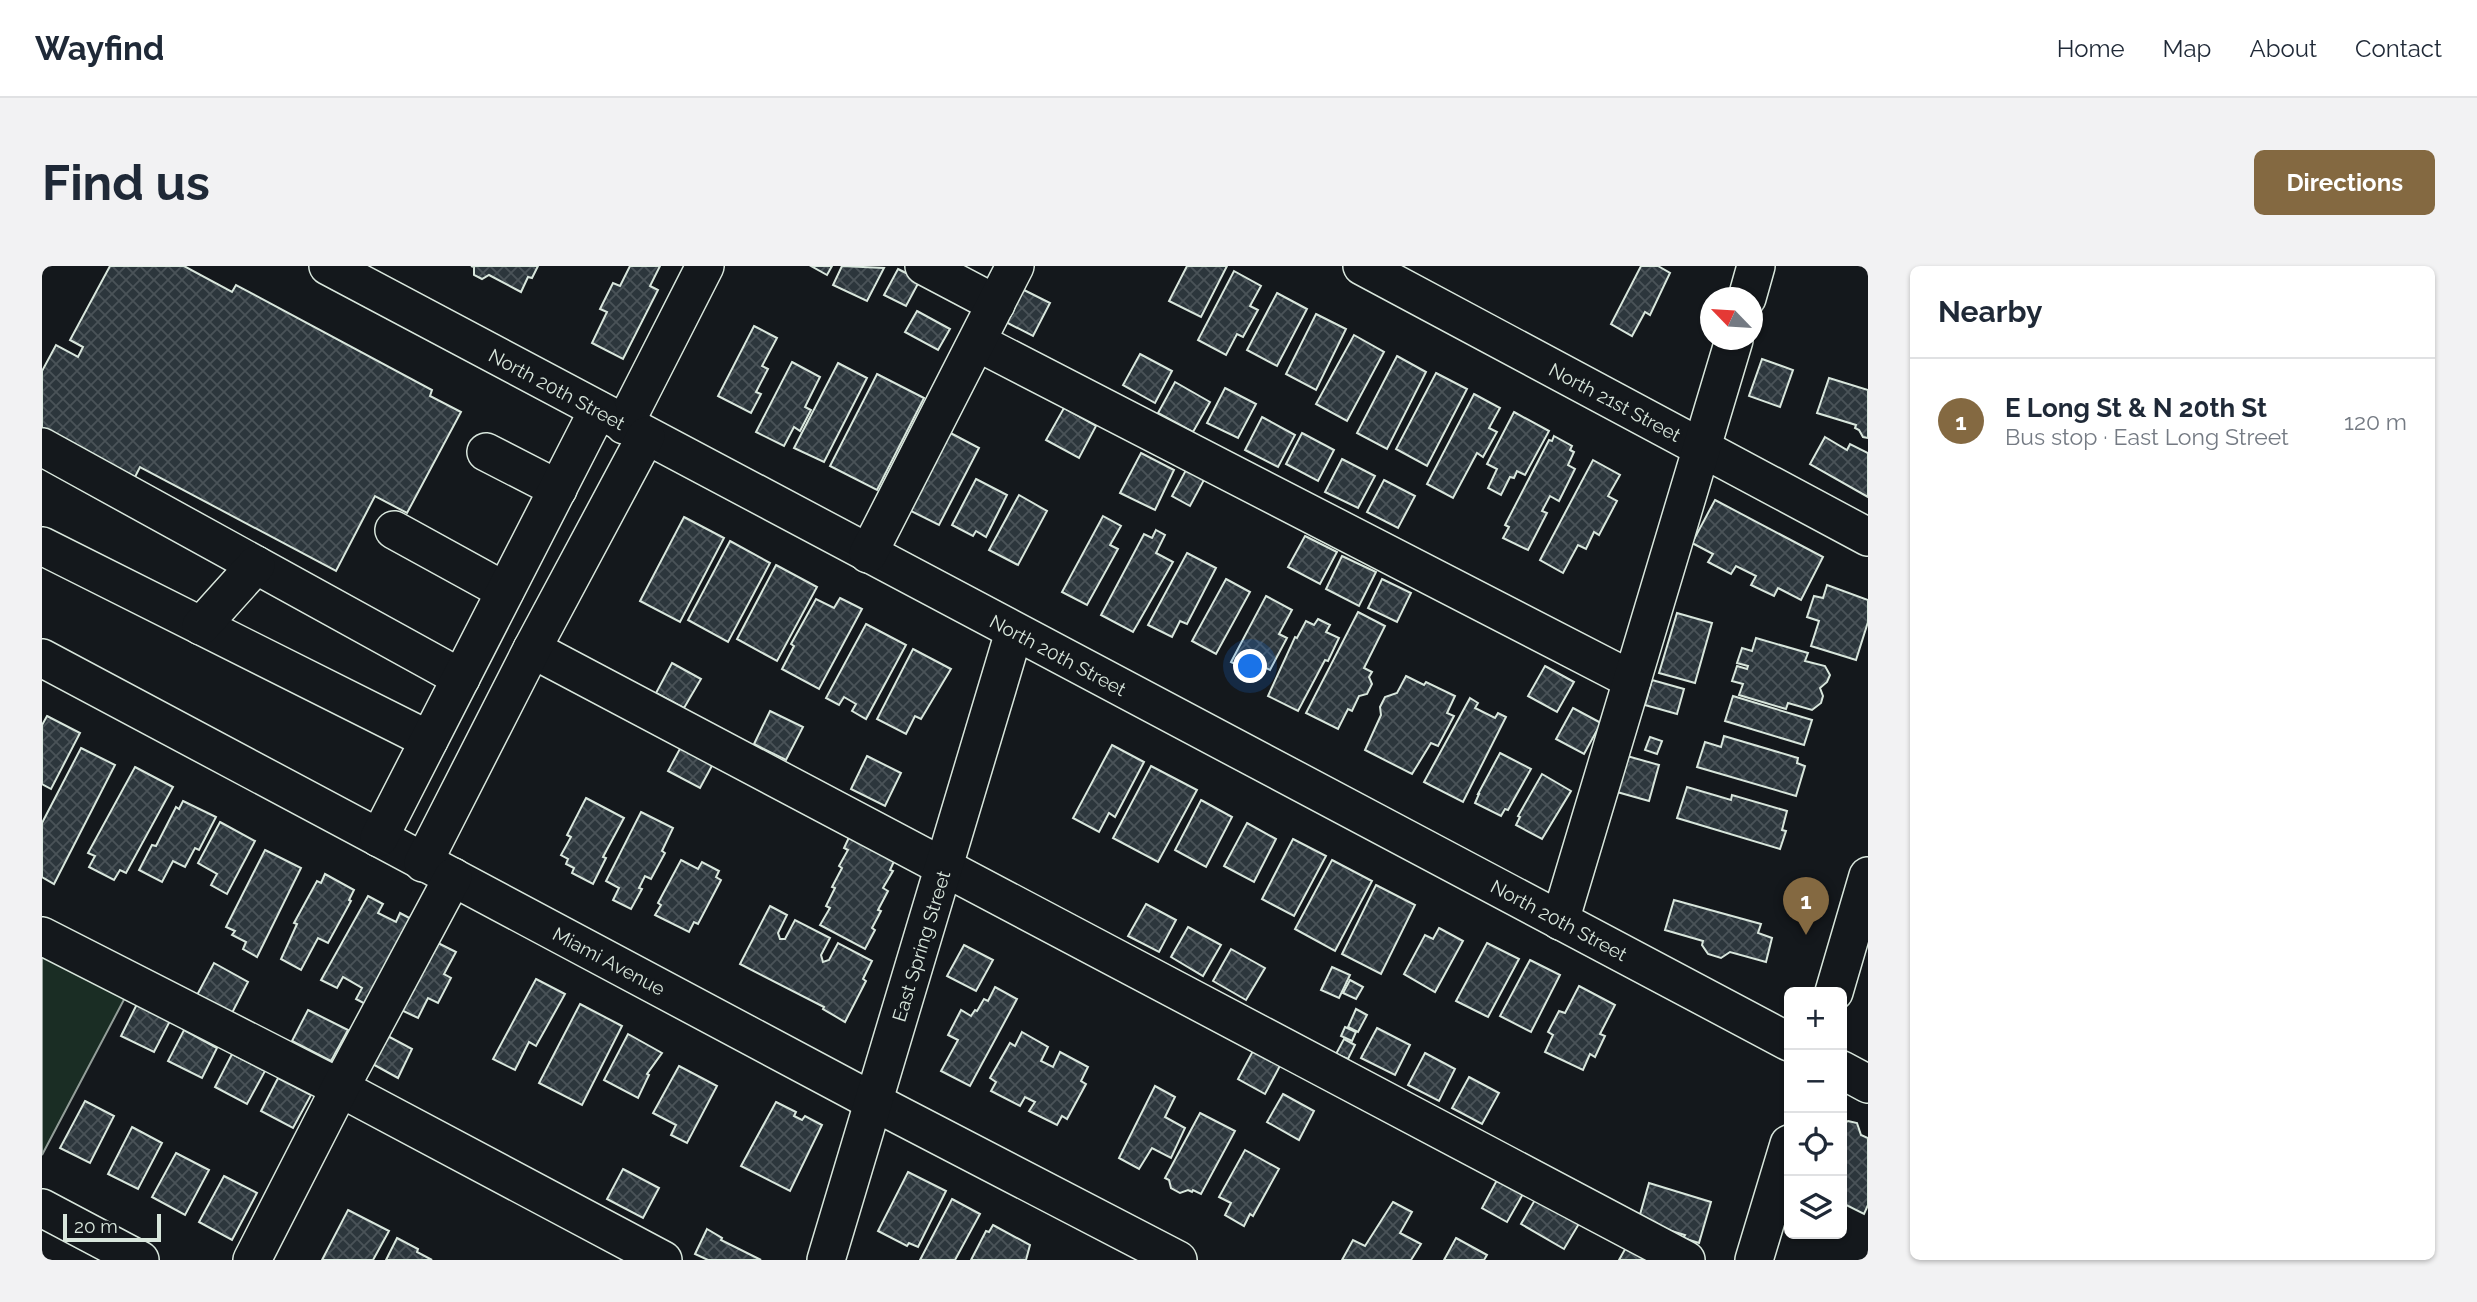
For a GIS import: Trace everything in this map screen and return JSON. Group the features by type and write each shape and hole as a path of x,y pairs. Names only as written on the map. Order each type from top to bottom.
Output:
{"street":[{"name":"North 20th Street","path":"328,266 1784,1039"},
{"path":"252,1260 340,1088 438,870 532,649 623,424 705,266"},
{"path":"924,266 996,304"},
{"path":"868,554 1015,266"},
{"name":"North 21st Street","path":"1362,266 1868,537"},
{"path":"1750,287 1756,266"},
{"path":"976,342 1632,680"},
{"path":"1560,921 1731,350"},
{"path":"379,838 558,489 623,424"},
{"path":"42,446 461,678"},
{"path":"486,452 558,489"},
{"path":"394,530 505,591"},
{"path":"42,546 429,740"},
{"path":"201,626 256,565"},
{"name":"East Spring Street","path":"827,1260 1014,632"},
{"path":"532,649 1686,1260"},
{"name":"Miami Avenue","path":"42,658 874,1102 1178,1260"},
{"path":"1835,987 1868,876"},
{"path":"42,936 340,1088 663,1260"},
{"path":"1847,1073 1868,1084"},
{"path":"1754,1260 1784,1161"},
{"path":"42,1208 140,1260"}],"green space":[{"path":"42,946 128,992 42,1155"}],"building":[{"path":"110,266 184,266 232,292 236,285 432,390 430,396 461,412 407,513 375,496 336,571 140,467 134,479 42,429 42,371 56,345 78,357 83,347 70,340"},
{"path":"471,266 538,266 532,278 528,277 521,292 489,275 482,279 474,275 474,267"},
{"path":"630,266 660,266 650,286 658,290 623,359 592,343 607,312 600,309 613,283 620,286"},
{"path":"811,266 832,266 827,275"},
{"path":"842,266 884,268 867,301 833,285"},
{"path":"1187,266 1227,266 1201,317 1169,301"},
{"path":"1641,266 1658,266 1670,273 1650,315 1645,312 1632,336 1611,324"},
{"path":"898,269 920,280 906,306 884,295"},
{"path":"1234,271 1261,286 1250,306 1258,310 1243,337 1237,334 1226,355 1198,340"},
{"path":"1018,287 1050,303 1033,336 1002,320"},
{"path":"1277,293 1307,309 1277,366 1247,350"},
{"path":"917,311 950,329 938,350 905,332"},
{"path":"1316,314 1346,329 1316,390 1286,374"},
{"path":"754,326 777,338 762,366 768,369 756,392 761,394 751,413 718,396"},
{"path":"1354,335 1384,352 1347,421 1316,404"},
{"path":"1140,354 1172,371 1155,403 1123,385"},
{"path":"1397,356 1426,372 1387,449 1357,433"},
{"path":"1762,359 1793,370 1780,407 1749,396"},
{"path":"792,362 820,377 805,407 811,410 800,431 794,427 784,446 756,432"},
{"path":"838,363 867,378 824,462 794,448"},
{"path":"1436,373 1467,389 1427,466 1396,449"},
{"path":"877,374 924,398 877,490 830,466"},
{"path":"1829,378 1868,390 1868,438 1863,437 1855,428 1856,425 1817,413"},
{"path":"1175,382 1210,402 1193,432 1158,413"},
{"path":"1225,388 1256,404 1238,438 1207,423"},
{"path":"1474,394 1500,408 1489,428 1497,432 1483,457 1477,453 1453,498 1427,484"},
{"path":"1064,408 1096,426 1079,458 1046,440"},
{"path":"1514,412 1549,431 1525,475 1517,471 1514,478 1510,477 1501,495 1488,488 1497,469 1487,464"},
{"path":"1262,417 1295,435 1278,467 1245,450"},
{"path":"941,428 979,448 939,525 901,506"},
{"path":"1302,433 1334,450 1318,481 1286,464"},
{"path":"1554,436 1572,446 1570,450 1574,452 1568,465 1575,469 1559,501 1550,496 1542,511 1547,513 1528,550 1503,538 1509,527 1505,525 1549,440 1552,441"},
{"path":"1825,437 1847,450 1850,444 1868,453 1868,497 1810,464"},
{"path":"1141,453 1174,470 1155,510 1120,493"},
{"path":"1342,459 1375,476 1358,508 1325,492"},
{"path":"1593,460 1620,475 1608,496 1617,501 1599,535 1594,532 1586,549 1578,545 1563,573 1540,560"},
{"path":"1186,470 1204,480 1190,506 1172,496"},
{"path":"976,479 1007,495 986,537 976,531 973,536 952,525"},
{"path":"1384,480 1415,496 1398,528 1367,512"},
{"path":"1019,495 1047,511 1018,565 989,550"},
{"path":"1715,500 1823,557 1801,600 1778,588 1774,596 1751,585 1756,576 1736,566 1731,574 1708,562 1713,554 1692,543"},
{"path":"1103,516 1121,526 1110,545 1118,549 1087,605 1062,592"},
{"path":"684,517 724,538 680,622 640,601"},
{"path":"1156,530 1165,535 1156,553 1173,562 1133,632 1101,615 1144,534 1152,538"},
{"path":"1305,536 1337,552 1320,584 1288,567"},
{"path":"730,541 770,563 728,642 688,620"},
{"path":"1187,553 1216,568 1187,624 1180,621 1172,637 1148,625"},
{"path":"1342,556 1376,572 1359,606 1326,589"},
{"path":"776,565 817,587 777,661 737,639"},
{"path":"1226,579 1250,592 1216,654 1192,641"},
{"path":"1382,579 1411,593 1397,622 1368,608"},
{"path":"1827,585 1868,600 1868,622 1856,660 1811,646 1819,621 1807,617 1814,596 1823,598"},
{"path":"1266,596 1292,610 1279,634 1287,638 1270,670 1262,666 1258,675 1231,662"},
{"path":"840,598 862,609 819,689 782,669 794,646 791,644 816,599 834,608"},
{"path":"1358,612 1385,626 1364,668 1372,672 1369,677 1372,684 1367,694 1359,696 1352,711 1348,709 1338,729 1306,713"},
{"path":"1677,613 1712,623 1695,683 1659,673"},
{"path":"1318,619 1330,625 1326,632 1339,638 1298,711 1268,696 1295,637 1297,638 1306,621 1314,625"},
{"path":"866,624 906,645 866,719 852,711 856,704 844,697 839,705 826,698"},
{"path":"1756,638 1808,653 1805,661 1825,666 1830,675 1820,688 1823,696 1821,703 1812,710 1788,703 1786,709 1739,695 1743,684 1732,681 1737,666 1747,669 1748,666 1737,663 1742,648 1752,651"},
{"path":"913,649 951,669 921,719 915,716 906,734 877,719"},
{"path":"672,663 701,679 684,708 656,693"},
{"path":"1545,666 1574,682 1557,712 1528,696"},
{"path":"1406,676 1455,696 1447,713 1454,716 1438,746 1431,743 1412,774 1365,750 1381,715 1380,707 1385,697 1397,693"},
{"path":"1652,680 1684,689 1677,714 1645,705"},
{"path":"1733,696 1812,720 1804,745 1725,721"},
{"path":"1470,698 1478,703 1475,708 1495,718 1498,713 1506,717 1463,802 1424,782"},
{"path":"1573,708 1601,723 1584,754 1556,739"},
{"path":"770,711 803,727 786,760 754,744"},
{"path":"47,716 80,733 51,789 42,784 42,725"},
{"path":"1724,736 1798,758 1797,763 1805,766 1796,796 1697,767 1705,742 1721,747"},
{"path":"1650,737 1662,741 1657,754 1645,750"},
{"path":"682,745 714,762 700,788 668,771"},
{"path":"1112,745 1144,762 1115,817 1109,813 1099,832 1073,818"},
{"path":"81,748 115,765 54,884 42,877 42,823"},
{"path":"1500,753 1531,769 1508,810 1505,809 1501,816 1475,803"},
{"path":"867,756 901,773 885,806 851,789"},
{"path":"1627,756 1659,765 1649,801 1617,792"},
{"path":"1151,766 1197,790 1158,862 1113,838"},
{"path":"135,767 173,787 126,873 120,870 114,880 89,867 95,856 88,853"},
{"path":"1542,774 1571,791 1542,839 1516,825 1520,817 1518,816"},
{"path":"1687,787 1731,800 1732,795 1787,811 1782,830 1786,831 1780,849 1677,818"},
{"path":"586,798 624,818 603,857 606,858 593,884 572,873 574,868 566,864 568,859 561,855 571,837 567,835"},
{"path":"1201,800 1232,817 1206,867 1175,850"},
{"path":"183,801 216,817 199,850 195,848 185,867 173,861 162,882 139,870 152,845 156,846 176,807 179,809"},
{"path":"641,812 673,828 662,851 665,853 651,879 645,876 639,888 642,889 631,909 613,900 619,888 606,881"},
{"path":"220,822 255,841 227,894 211,885 217,874 198,863"},
{"path":"1247,823 1276,839 1254,882 1224,866"},
{"path":"853,829 898,853 890,870 893,871 883,888 888,891 872,928 875,930 865,949 820,925 830,908 826,906 835,888 832,887 842,868 839,866 848,850 844,848"},
{"path":"1293,839 1326,856 1294,916 1262,899"},
{"path":"265,850 301,868 257,957 243,949 246,942 232,935 235,931 226,927"},
{"path":"681,860 698,869 702,862 719,871 716,877 721,880 698,924 694,922 689,932 655,915 661,905 658,903"},
{"path":"1332,860 1372,881 1335,951 1295,929"},
{"path":"325,874 354,890 349,900 351,901 328,943 318,938 301,970 281,959 297,924 294,923 317,881 321,883"},
{"path":"1376,885 1415,905 1381,974 1342,954"},
{"path":"368,896 383,904 378,913 396,922 400,913 413,920 369,1006 356,999 362,988 343,977 337,988 321,980"},
{"path":"1674,900 1761,924 1758,933 1772,938 1766,962 1730,952 1721,958 1708,954 1702,945 1703,941 1665,930"},
{"path":"1146,904 1176,920 1159,952 1128,936"},
{"path":"770,906 787,915 778,933 780,939 785,939 795,920 830,938 821,955 823,962 829,960 838,943 872,961 863,979 866,981 845,1022 823,1009 824,1007 740,964"},
{"path":"1188,927 1221,945 1203,976 1171,957"},
{"path":"1439,928 1463,941 1435,992 1404,974 1425,935 1433,939"},
{"path":"432,940 456,952 444,974 451,978 438,1003 428,998 418,1018 397,1008"},
{"path":"1487,943 1519,959 1488,1017 1456,1001"},
{"path":"964,945 993,960 976,991 947,976"},
{"path":"1231,949 1265,968 1246,1000 1213,981"},
{"path":"1530,960 1560,975 1531,1032 1500,1016"},
{"path":"214,963 248,982 232,1013 197,995"},
{"path":"1332,967 1350,975 1339,998 1321,990"},
{"path":"536,979 565,994 536,1046 529,1042 515,1070 493,1059"},
{"path":"1350,980 1363,987 1356,999 1343,993"},
{"path":"1579,986 1615,1005 1600,1034 1605,1036 1595,1057 1590,1054 1583,1070 1545,1052 1553,1035 1548,1032 1559,1011 1565,1013"},
{"path":"995,987 1017,999 970,1086 941,1071 958,1040 948,1035 961,1010 971,1016 984,999 988,1001"},
{"path":"138,1002 171,1019 154,1052 121,1036"},
{"path":"580,1004 622,1026 582,1105 539,1083"},
{"path":"1356,1009 1367,1015 1358,1032 1348,1027"},
{"path":"308,1010 348,1030 331,1061 292,1041"},
{"path":"1345,1027 1356,1032 1352,1041 1341,1036"},
{"path":"1377,1028 1410,1045 1395,1075 1361,1058"},
{"path":"184,1030 217,1048 202,1078 168,1061"},
{"path":"1022,1032 1048,1047 1041,1061 1053,1067 1060,1052 1088,1067 1081,1081 1086,1084 1067,1119 1062,1116 1057,1125 1029,1111 1035,1102 1025,1097 1020,1106 991,1091 996,1082 990,1078 1010,1043 1015,1046"},
{"path":"384,1034 412,1049 398,1078 369,1062"},
{"path":"628,1034 662,1053 647,1074 649,1075 638,1098 604,1080"},
{"path":"1344,1039 1355,1045 1348,1059 1336,1054"},
{"path":"1254,1049 1281,1064 1265,1094 1238,1079"},
{"path":"1425,1053 1455,1069 1439,1101 1408,1085"},
{"path":"232,1054 265,1071 247,1104 215,1087"},
{"path":"679,1066 717,1086 687,1143 671,1135 676,1125 653,1113"},
{"path":"1469,1077 1499,1093 1482,1124 1452,1108"},
{"path":"278,1078 311,1095 293,1128 261,1111"},
{"path":"1155,1086 1175,1097 1165,1117 1185,1128 1171,1158 1152,1148 1139,1169 1119,1158"},
{"path":"1283,1094 1314,1111 1299,1140 1267,1122"},
{"path":"85,1101 114,1116 90,1163 60,1148"},
{"path":"776,1102 796,1112 794,1116 802,1120 805,1116 822,1125 790,1191 741,1166"},
{"path":"1200,1113 1235,1131 1201,1194 1193,1190 1180,1193 1171,1188 1169,1180 1165,1178"},
{"path":"1847,1122 1857,1123 1861,1135 1868,1138 1868,1205 1864,1214 1847,1206"},
{"path":"132,1127 162,1143 138,1189 108,1174"},
{"path":"1245,1150 1279,1169 1253,1216 1250,1214 1244,1226 1225,1215 1231,1203 1219,1197"},
{"path":"176,1153 209,1170 185,1215 152,1197"},
{"path":"623,1169 659,1188 643,1218 607,1199"},
{"path":"908,1172 946,1191 918,1247 909,1243 907,1246 878,1231"},
{"path":"224,1176 257,1193 232,1240 199,1222"},
{"path":"1497,1180 1523,1194 1507,1222 1482,1208"},
{"path":"1649,1183 1711,1202 1699,1243 1639,1218"},
{"path":"1539,1193 1583,1217 1564,1249 1521,1224"},
{"path":"952,1199 980,1214 955,1260 920,1260"},
{"path":"1393,1202 1412,1212 1400,1233 1421,1244 1411,1260 1342,1260 1353,1240 1365,1246"},
{"path":"348,1210 389,1231 373,1260 322,1260"},
{"path":"993,1225 1030,1245 1026,1260 971,1260 986,1231 989,1232"},
{"path":"707,1229 722,1238 721,1240 761,1260 708,1260 695,1254"},
{"path":"397,1238 418,1249 417,1252 432,1260 386,1260"},
{"path":"1456,1238 1487,1255 1484,1260 1444,1260"},
{"path":"1628,1244 1657,1260 1619,1260"}],"place":[{"name":"E Long St & N 20th St","path":"1806,935"}]}
